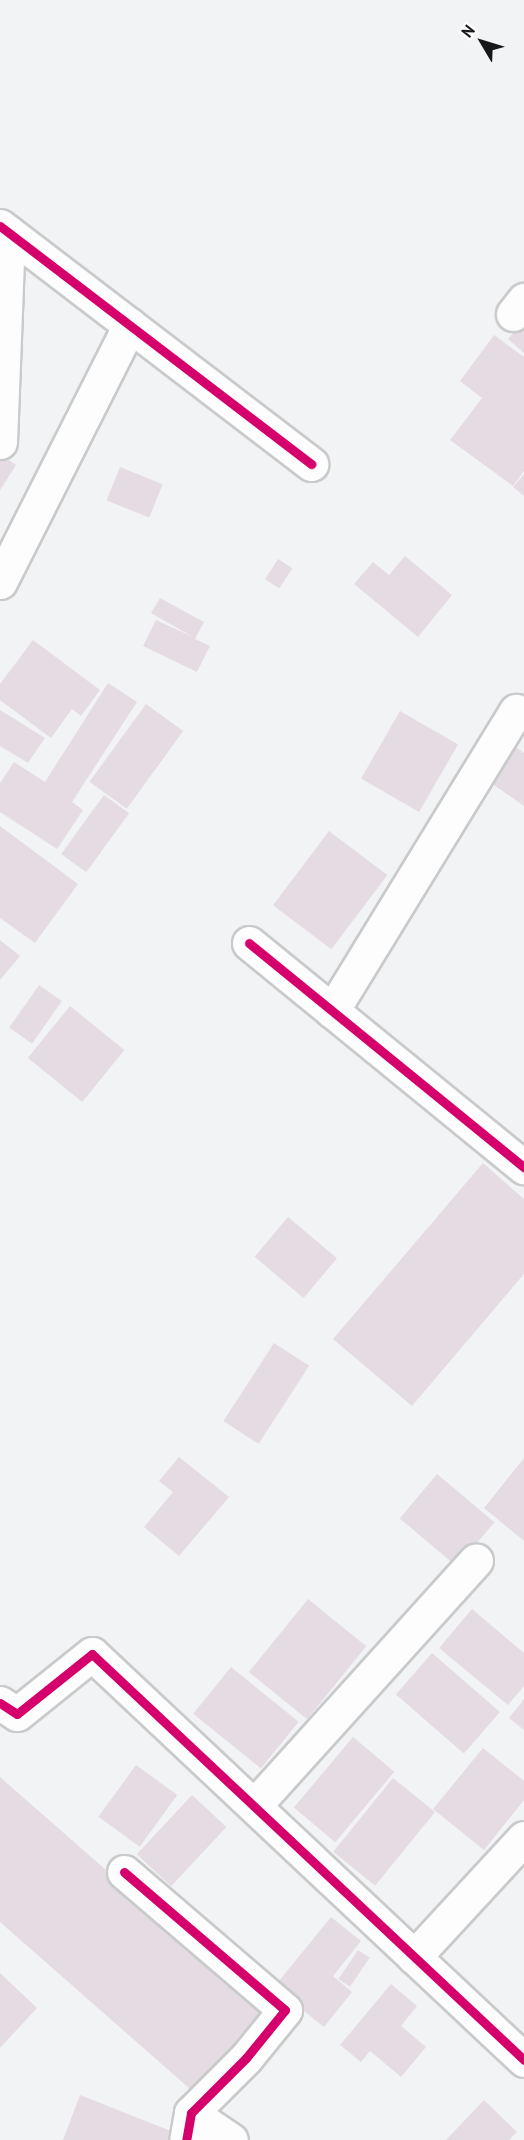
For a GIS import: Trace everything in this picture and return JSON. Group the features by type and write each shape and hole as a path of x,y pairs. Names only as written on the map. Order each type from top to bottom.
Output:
{"street":[{"path":"4,229 311,464"},
{"path":"0,442 4,229"},
{"path":"0,582 130,325"},
{"path":"332,1011 516,711"},
{"path":"249,943 524,1167"},
{"path":"254,1806 476,1560"},
{"path":"0,1703 17,1714 92,1654 524,2060"},
{"path":"414,1957 524,1838"},
{"path":"124,1872 285,2010 189,2126 231,2140"}],"building":[{"path":"524,320 524,353 508,339"},
{"path":"494,335 524,357 524,471 513,486 450,440 482,398 460,381"},
{"path":"3,456 16,465 0,490 0,461"},
{"path":"120,467 163,484 149,518 107,500"},
{"path":"524,474 524,496 513,487"},
{"path":"405,556 452,595 418,637 354,584 373,562 389,575"},
{"path":"278,559 292,568 279,588 265,579"},
{"path":"160,598 204,622 195,639 210,646 197,672 143,646 156,620 193,637 151,613"},
{"path":"33,640 100,690 81,716 72,709 51,738 0,700 0,684"},
{"path":"108,683 137,702 72,802 83,810 57,849 0,812 0,783 14,762 45,782"},
{"path":"146,704 183,731 127,809 90,782"},
{"path":"0,710 45,738 28,763 0,746"},
{"path":"400,711 458,744 419,812 361,779"},
{"path":"516,747 524,753 524,806 491,783"},
{"path":"104,795 129,813 86,872 61,854"},
{"path":"0,826 78,884 35,943 0,918"},
{"path":"329,831 387,875 331,949 273,905"},
{"path":"0,940 20,956 0,980"},
{"path":"39,985 62,1001 32,1044 9,1028"},
{"path":"70,1006 124,1050 82,1102 28,1058"},
{"path":"483,1163 524,1199 524,1274 412,1406 333,1339"},
{"path":"288,1217 337,1258 304,1298 255,1257"},
{"path":"274,1343 309,1366 259,1444 223,1421"},
{"path":"179,1457 229,1497 179,1556 144,1527 173,1492 159,1481"},
{"path":"524,1458 524,1541 484,1508"},
{"path":"437,1474 494,1522 457,1567 400,1518"},
{"path":"308,1599 366,1646 307,1719 249,1672"},
{"path":"472,1609 524,1653 524,1686 508,1705 439,1648"},
{"path":"432,1653 500,1712 464,1754 396,1695"},
{"path":"231,1667 299,1722 261,1768 193,1714"},
{"path":"524,1699 524,1730 509,1718"},
{"path":"353,1737 394,1772 335,1842 294,1807"},
{"path":"483,1748 524,1781 524,1800 484,1850 433,1809"},
{"path":"136,1765 177,1795 140,1847 98,1817"},
{"path":"0,1777 270,2014 198,2096 0,1922"},
{"path":"393,1778 435,1812 375,1886 333,1852"},
{"path":"192,1795 226,1827 171,1886 137,1854"},
{"path":"331,1917 361,1941 333,1976 352,1992 324,2027 274,1987"},
{"path":"358,1950 370,1958 350,1987 338,1979"},
{"path":"0,1973 37,2008 0,2048"},
{"path":"391,1984 417,2006 401,2026 426,2047 401,2077 370,2051 361,2062 340,2045"},
{"path":"80,2095 181,2135 179,2140 63,2140"},
{"path":"484,2100 517,2132 509,2140 446,2140"}],"cycle path":[{"path":"0,226 311,464"},
{"path":"249,943 524,1167"},
{"path":"0,1703 17,1714 92,1654 524,2060"},
{"path":"124,1872 285,2010 246,2058 191,2113 186,2140"}]}
